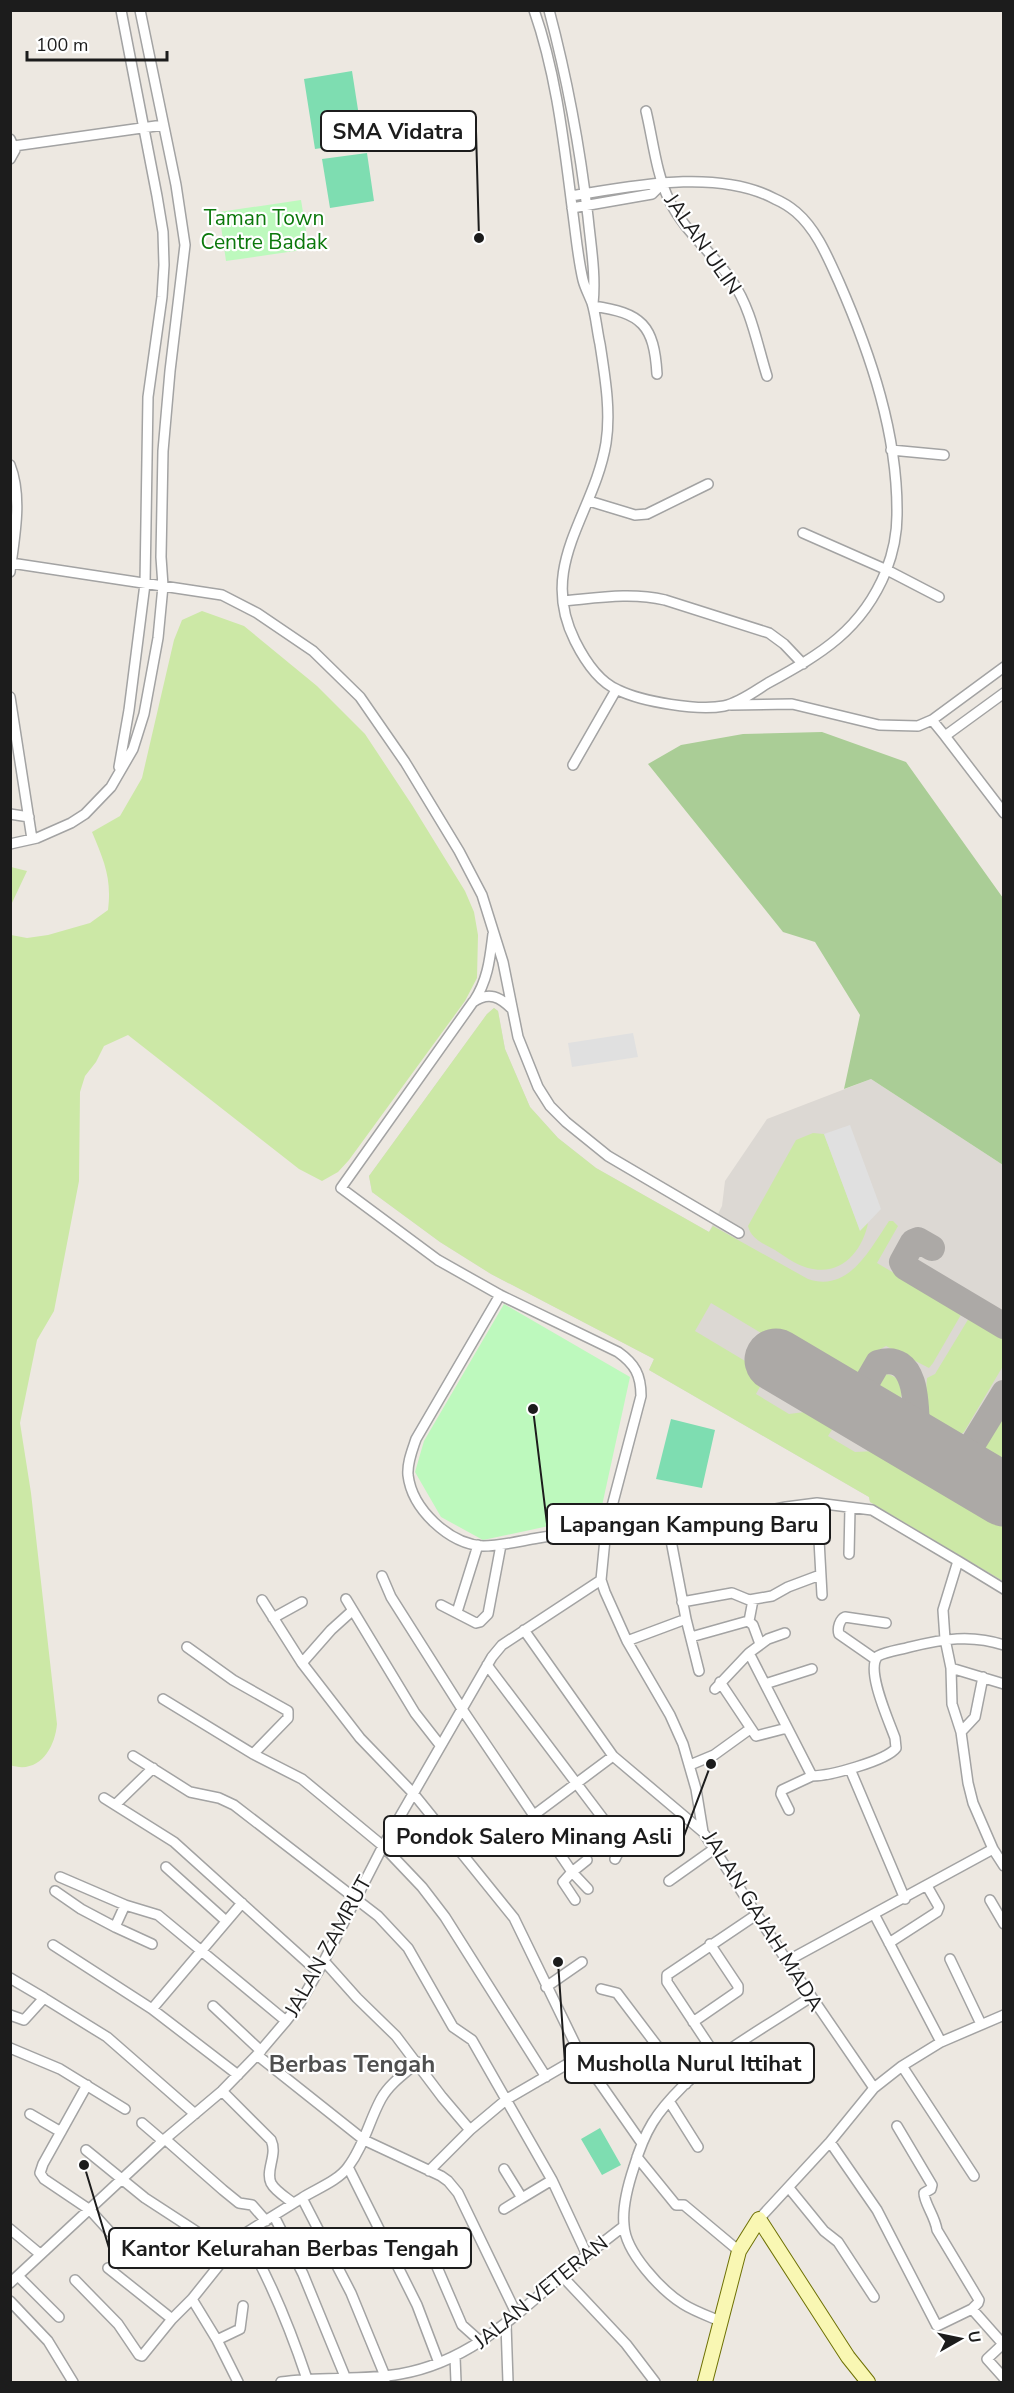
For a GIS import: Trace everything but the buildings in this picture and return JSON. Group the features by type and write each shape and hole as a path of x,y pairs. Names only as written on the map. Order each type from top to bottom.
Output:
{"street":[{"path":"118,773 129,710 145,584 148,397 162,297 163,232 121,10"},
{"path":"10,843 54,832 85,814 111,788 133,749 144,714 158,638 163,586 161,557 164,451 170,371 185,245 176,185 140,10"},
{"path":"534,10 552,70 583,282 593,306 605,375 608,431 603,459 589,501 569,542 561,585 572,635 584,659 616,690 682,706 707,708 771,703 813,708 894,727 918,726 932,720 1004,667"},
{"path":"549,10 565,72 585,194 595,279 593,306"},
{"name":"JALAN ULIN","path":"646,111 662,184 676,212 724,270 737,290 747,310 767,376"},
{"path":"10,159 14,154 13,143 163,125"},
{"path":"571,196 649,182 662,184 706,182 750,189 772,197 795,212 822,246 862,339 879,390 891,450 898,519 895,541 886,570 868,607 841,637 803,664 729,705"},
{"path":"572,208 652,194 662,184"},
{"path":"162,297 179,300"},
{"path":"593,306 618,310 641,322 656,348 657,374"},
{"path":"891,450 944,455"},
{"path":"10,465 15,487 16,518 11,568 222,595 257,613 313,651 360,697 405,762 459,851 482,895 494,929 518,1037 538,1087 550,1106 608,1156 739,1233"},
{"path":"589,501 635,515 646,514 708,484"},
{"path":"803,532 939,597"},
{"path":"563,601 627,595 665,600 769,633 784,644 803,664"},
{"path":"762,687 771,703"},
{"path":"573,765 616,690"},
{"path":"945,736 1004,693"},
{"path":"10,697 32,839"},
{"path":"932,720 1004,813"},
{"path":"10,814 29,817"},
{"path":"494,929 488,970 481,990 341,1188 438,1260 500,1295 618,1352 630,1360 638,1371 641,1396 606,1529 601,1580"},
{"path":"473,1002 480,997 493,995 502,999 512,1009"},
{"path":"500,1295 416,1439 410,1456 408,1473 414,1498 424,1512 443,1530 478,1545 501,1545 585,1529 606,1529"},
{"path":"817,1503 822,1595"},
{"path":"699,1671 682,1602 669,1530 817,1503 872,1510 1004,1589"},
{"path":"849,1554 850,1508"},
{"path":"457,1612 478,1545"},
{"path":"441,1605 476,1623 486,1616 501,1545"},
{"path":"786,1961 927,1886 1000,1857 970,1794 961,1732 952,1704 951,1668 945,1639 943,1610 958,1561"},
{"path":"682,1602 732,1593 753,1600 772,1596 788,1587 820,1575"},
{"path":"382,1576 391,1597 462,1709 572,1872 588,1888"},
{"name":"JALAN ZAMRUT","path":"14,2279 164,2140 222,2091 286,2021 318,1972 383,1846 487,1665 502,1645 601,1580"},
{"name":"JALAN GAJAH MADA","path":"601,1580 627,1641 670,1715 690,1766 703,1832 786,1961 874,2088"},
{"path":"346,1599 415,1713 440,1745"},
{"path":"261,1600 302,1663 368,1747 413,1793 514,1917 581,2056 641,2142"},
{"path":"749,1621 753,1600"},
{"path":"273,1618 302,1602"},
{"path":"302,1663 331,1630 352,1611"},
{"path":"875,1659 839,1634 837,1630 843,1617 886,1623"},
{"path":"627,1641 686,1619"},
{"path":"691,1637 749,1621"},
{"path":"749,1621 753,1625 760,1644"},
{"path":"524,1630 613,1755 703,1832"},
{"path":"785,1633 760,1644 717,1685 756,1736 787,1728"},
{"path":"789,1810 781,1794 782,1790 812,1776 850,1768 890,1754 896,1748 895,1738 873,1675 875,1659 883,1653 945,1639 974,1638 1004,1646"},
{"path":"187,1647 232,1680 288,1711 288,1718 253,1754"},
{"path":"749,1653 812,1776"},
{"path":"487,1665 620,1841 621,1847 615,1859"},
{"path":"951,1668 1004,1684"},
{"path":"765,1684 812,1669"},
{"path":"961,1732 975,1718 983,1677"},
{"path":"163,1699 253,1754 302,1779 383,1846 422,1887 446,1917 546,2077"},
{"path":"690,1766 714,1755 750,1729"},
{"path":"534,1815 613,1755"},
{"path":"133,1756 190,1792 219,1798 234,1805 378,1916 408,1948 450,2022 472,2040 507,2099 552,2180 587,2255"},
{"path":"116,1804 153,1768"},
{"path":"850,1768 905,1899"},
{"path":"104,1798 174,1842 318,1972"},
{"path":"669,1881 714,1849"},
{"path":"575,1900 563,1881 587,1860"},
{"path":"166,1867 226,1921"},
{"path":"60,1877 125,1905 158,1916 286,2021"},
{"path":"889,1943 937,1912 938,1903 927,1886"},
{"path":"55,1891 81,1909 152,1944"},
{"path":"990,1900 1004,1924"},
{"path":"152,2009 242,1903"},
{"path":"115,1927 125,1905"},
{"path":"874,1914 941,2042"},
{"path":"718,2059 667,1982 667,1975 756,1915"},
{"path":"693,2022 738,1991 738,1986 710,1944"},
{"path":"53,1945 152,2009 238,2075"},
{"path":"950,1959 981,2024"},
{"path":"324,1961 357,1998 396,2036 470,2130"},
{"path":"546,1987 582,1962"},
{"path":"10,1978 107,2037 195,2114"},
{"path":"601,1989 617,1994 686,2084"},
{"name":"JALAN VETERAN","path":"720,2321 681,2303 652,2276 634,2253 624,2226 625,2201 641,2142 647,2129 669,2100 686,2084 718,2059 811,1997"},
{"path":"10,2015 24,2020 44,1998"},
{"path":"213,2006 259,2053 364,2140 448,2181 458,2193 517,2315"},
{"path":"705,2382 739,2252 759,2219 830,2142 874,2088 902,2066 941,2042 1004,2014"},
{"path":"744,2042 756,2060 763,2059"},
{"path":"10,2048 60,2069 125,2109"},
{"path":"429,2171 470,2130 507,2099 581,2056"},
{"path":"75,2280 118,2324 141,2356 144,2355 244,2234 335,2178 348,2167 364,2140 381,2098 418,2062"},
{"path":"902,2066 974,2176"},
{"path":"87,2085 40,2173 45,2179 90,2210 110,2232"},
{"path":"222,2091 272,2140 275,2151 270,2174 272,2184 297,2201 351,2293 385,2379"},
{"path":"669,2100 698,2147"},
{"path":"30,2114 61,2132"},
{"path":"142,2123 239,2203 252,2205 270,2218 303,2274 342,2380"},
{"path":"830,2142 881,2216 937,2326 972,2309 979,2300 937,2230 937,2221 924,2199 924,2193 931,2189 930,2180 897,2126"},
{"path":"86,2150 154,2205 228,2252"},
{"path":"637,2157 676,2205 684,2205 739,2252"},
{"path":"348,2167 417,2305 439,2363"},
{"path":"504,2169 522,2198"},
{"path":"504,2209 552,2180"},
{"path":"789,2187 824,2231 838,2242 874,2297"},
{"path":"759,2219 841,2348 868,2382"},
{"name":"JALAN VETERAN","path":"281,2382 307,2379 385,2379 455,2357 506,2324 624,2226"},
{"path":"10,2229 40,2254"},
{"path":"417,2233 434,2260 462,2325 481,2342"},
{"path":"244,2234 277,2297 307,2379"},
{"path":"108,2268 172,2319"},
{"path":"562,2276 626,2344 655,2382"},
{"path":"14,2279 59,2317"},
{"path":"192,2299 217,2340 238,2382"},
{"path":"10,2301 48,2341 73,2382"},
{"path":"217,2340 240,2329 243,2306"},
{"path":"972,2309 1003,2344 987,2359 1004,2378"},
{"path":"506,2324 508,2382"},
{"path":"455,2357 456,2382"}],"shaded area":[{"path":"494,1008 498,1011 505,1049 530,1107 558,1138 596,1168 709,1232 722,1206 725,1181 767,1119 871,1079 1003,1165 1003,1581 870,1502 869,1497 649,1370 654,1359 491,1274 440,1242 372,1192 369,1176 487,1014"},
{"path":"633,1033 638,1057 572,1067 568,1043"},
{"path":"850,1125 881,1209 860,1231 824,1134"}],"green space":[{"path":"352,71 363,142 315,149 304,79"},
{"path":"367,153 374,201 330,208 322,159"},
{"name":"Taman Town Centre Badak","path":"301,200 309,249 226,261 219,212"},
{"path":"202,611 244,626 317,686 365,734 465,891 474,912 478,935 477,978 465,1001 349,1160 338,1172 322,1181 299,1169 128,1035 104,1046 96,1062 85,1076 80,1092 79,1181 54,1311 37,1340 20,1423 31,1493 57,1724 53,1742 44,1757 37,1763 20,1767 10,1765 11,935 27,938 48,935 90,923 108,910 108,879 92,832 120,816 142,778 174,640 182,620"},
{"path":"822,732 906,762 1003,898 1003,1165 871,1079 844,1089 860,1015 815,942 783,932 648,764 681,745 743,734"},
{"path":"10,867 27,871 11,905"},
{"path":"494,1008 498,1011 505,1049 530,1107 558,1138 596,1168 709,1232 713,1226 808,1279 822,1282 835,1280 857,1266 889,1221 893,1221 898,1226 877,1263 962,1313 929,1368 886,1346 873,1353 851,1387 711,1303 695,1331 767,1374 756,1394 789,1414 828,1409 840,1417 828,1436 855,1452 895,1450 1003,1514 1003,1581 870,1502 869,1497 649,1370 654,1359 491,1274 440,1242 372,1192 369,1176 487,1014"},
{"path":"813,1133 824,1134 860,1230 868,1223 862,1242 850,1258 834,1268 824,1270 808,1268 793,1262 758,1241 748,1226 796,1140"},
{"path":"504,1304 630,1377 600,1515 483,1540 441,1517 415,1472 424,1441"},
{"path":"969,1318 1003,1338 1003,1366 964,1432 954,1438 942,1438 928,1432 925,1406 927,1378 935,1374"},
{"path":"883,1374 896,1378 899,1383 902,1394 896,1403 890,1404 874,1394 878,1378"},
{"path":"1003,1403 1003,1474 1000,1474 983,1465 980,1448 985,1432"},
{"path":"671,1419 715,1430 702,1488 656,1479"},
{"path":"600,2128 621,2165 602,2175 581,2139"}],"taxiway":[{"path":"932,1248 918,1240 913,1242 902,1262 905,1267 1004,1326"},
{"path":"853,1406 878,1363 892,1361 903,1366 914,1389 917,1444"},
{"path":"966,1455 1004,1393"},
{"path":"940,1458 956,1459 966,1455 972,1477"}],"runway":[{"path":"776,1360 1004,1495"}],"place":[{"name":"SMA Vidatra","path":"479,238"},
{"name":"Lapangan Kampung Baru","path":"533,1409"},
{"name":"Pondok Salero Minang Asli","path":"711,1764"},
{"name":"Musholla Nurul Ittihat","path":"558,1962"},
{"name":"Kantor Kelurahan Berbas Tengah","path":"84,2165"}],"district":[{"name":"Berbas Tengah","path":"352,2064"}]}
